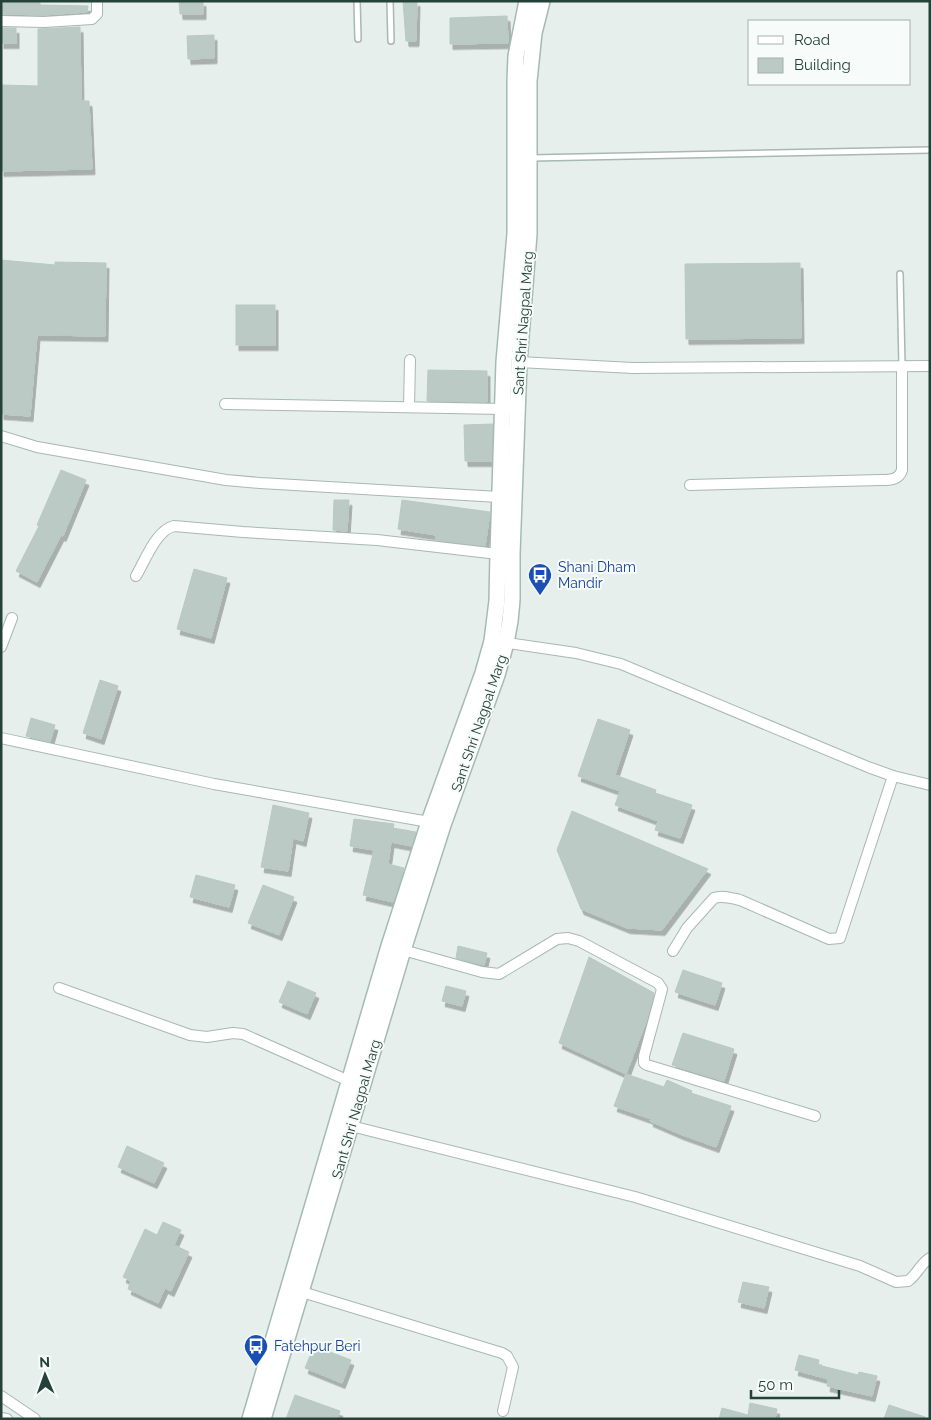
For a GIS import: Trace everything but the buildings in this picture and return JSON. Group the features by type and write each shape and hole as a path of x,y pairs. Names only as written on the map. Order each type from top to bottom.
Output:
{"main road":[{"name":"Sant Shri Nagpal Marg","path":"263,1419 402,950 443,824 494,684 499,642 497,600 504,362 515,234 516,56 527,1"},
{"name":"Sant Shri Nagpal Marg","path":"250,1419 389,946 430,822 483,673 510,621 519,362 529,234 530,56 542,1"}],"street":[{"path":"1,22 92,19 97,14 97,1"},
{"path":"409,407 410,360"},
{"path":"519,362 634,368 930,366"},
{"path":"690,485 881,480 899,476 902,470 902,366"},
{"path":"225,404 503,409"},
{"path":"1,436 37,447 226,480 499,497"},
{"path":"136,576 160,534 174,526 377,540 498,554"},
{"path":"1,647 12,618"},
{"path":"499,642 576,653 621,664 868,767 893,776 930,784"},
{"path":"1,738 214,784 430,822"},
{"path":"674,951 687,928 714,898 718,897 740,900 830,939 840,938 893,776"},
{"path":"402,950 482,972 499,974 557,939 568,938 579,941 658,983 660,986 662,993 644,1056 647,1065 815,1116"},
{"path":"59,988 190,1034 207,1037 233,1033 243,1034 349,1081"},
{"path":"351,1126 635,1197 860,1266 896,1282 908,1282 915,1276 924,1262 930,1258"},
{"path":"302,1292 502,1353 507,1356 513,1367 503,1411"},
{"path":"1,1396 35,1419"},
{"path":"1,1418 7,1419"}],"lane":[{"path":"357,1 358,38"},
{"path":"390,1 391,41"},
{"path":"528,158 930,150"},
{"path":"900,274 902,366"}],"place":[{"name":"Shani Dham Mandir","path":"540,596"},
{"name":"Fatehpur Beri","path":"256,1367"}]}
